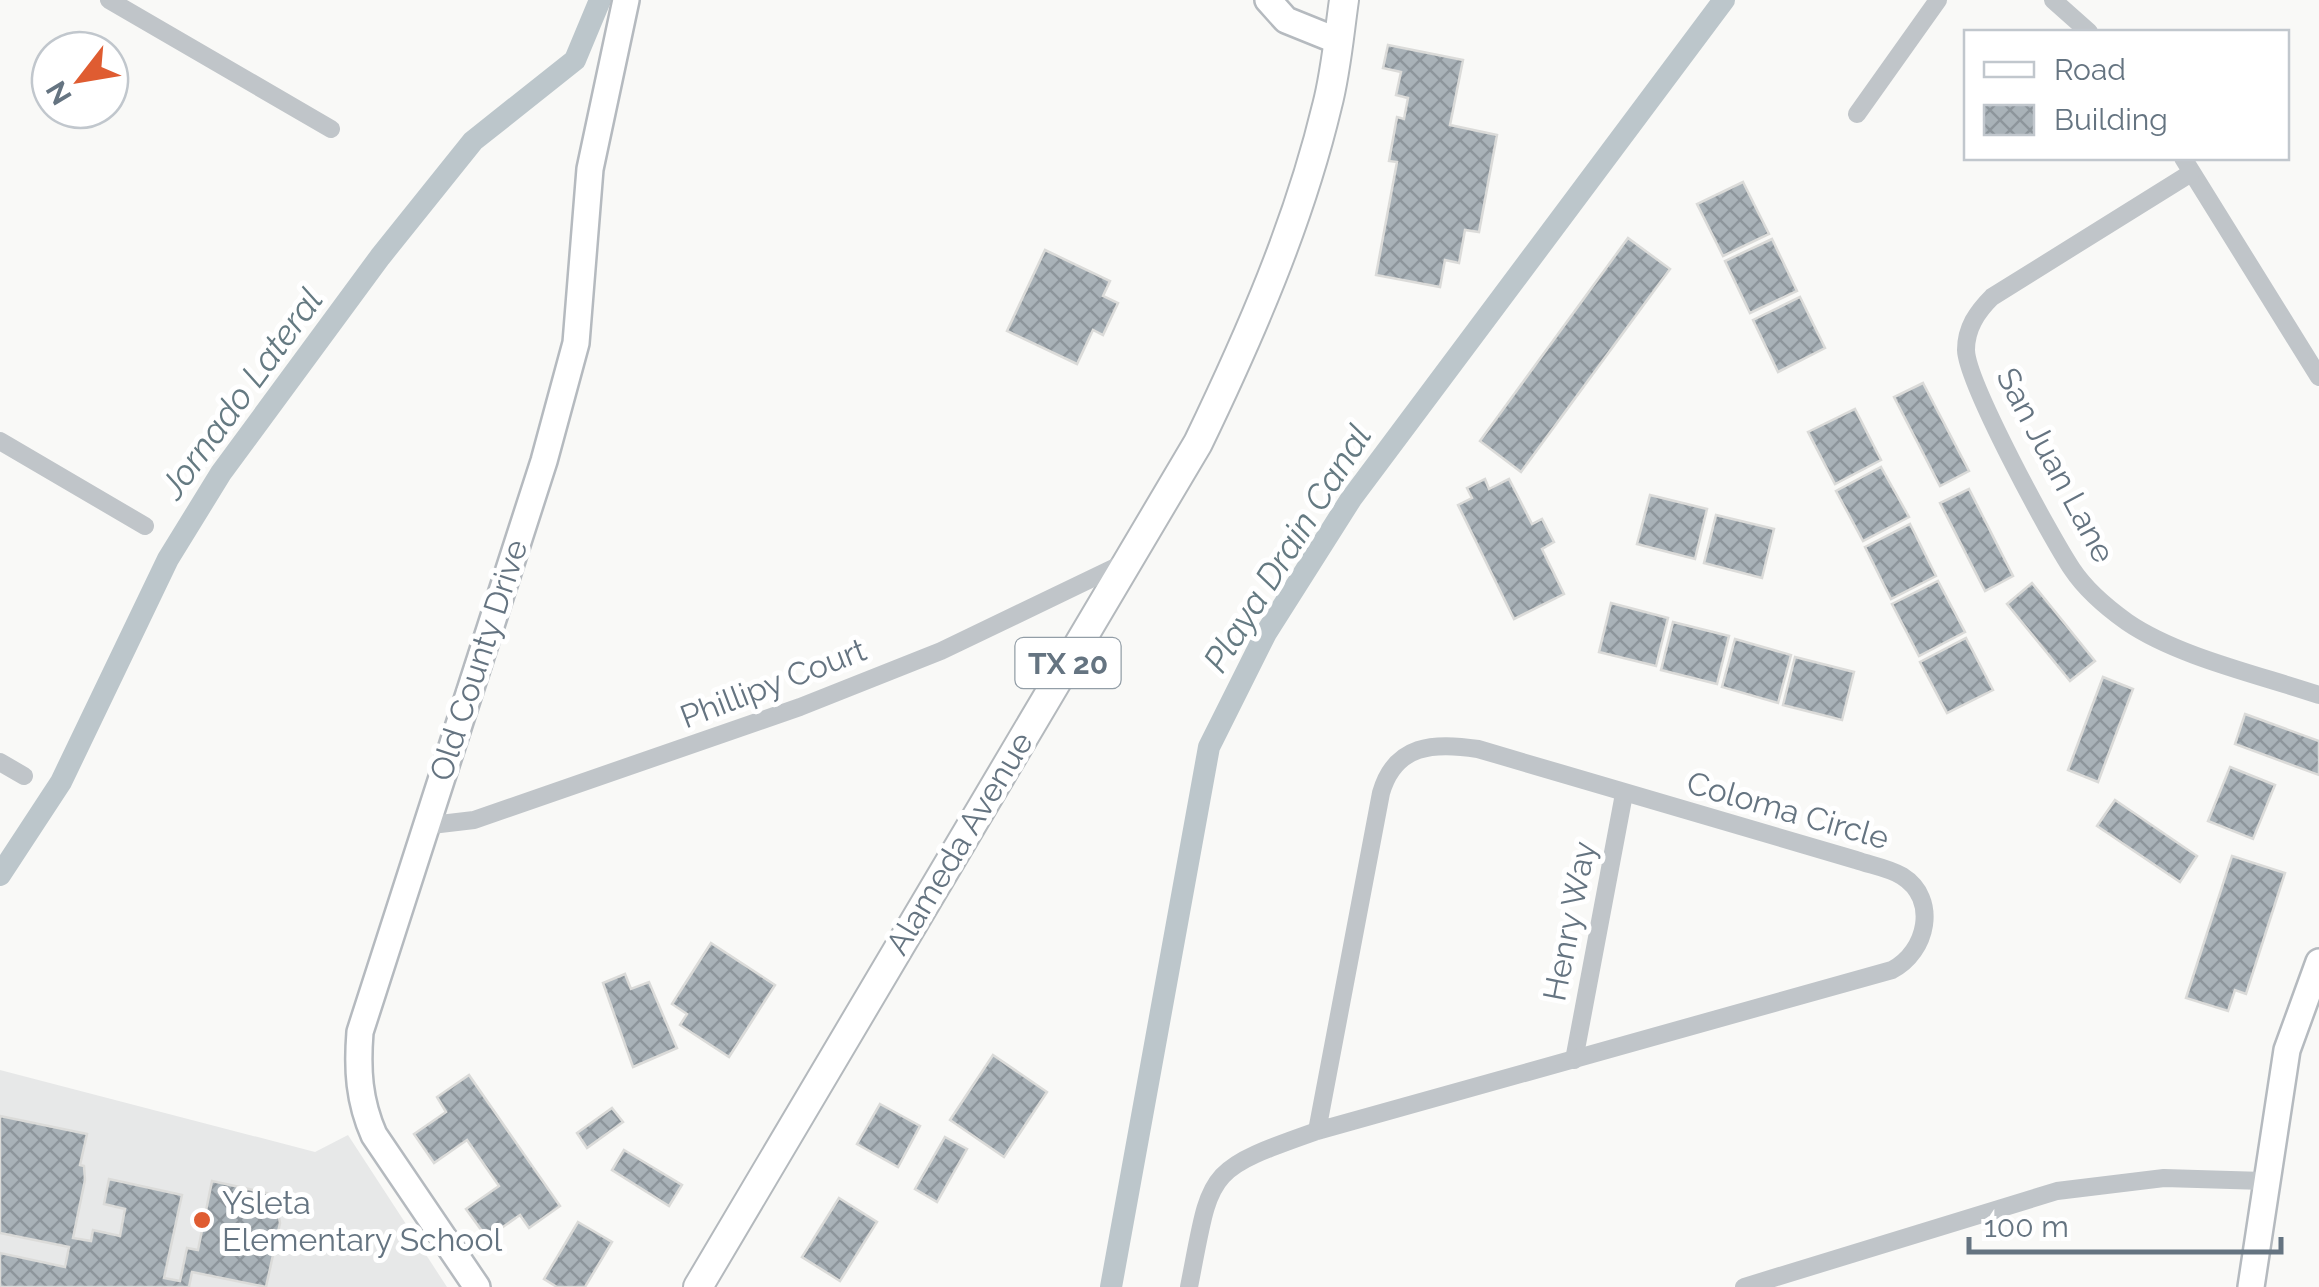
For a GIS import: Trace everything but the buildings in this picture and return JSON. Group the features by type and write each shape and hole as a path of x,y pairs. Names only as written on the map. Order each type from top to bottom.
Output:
{"main road":[{"name":"Alameda Avenue","path":"698,1287 1198,442 1256,315 1313,156 1328,104 1344,0"}],"street":[{"path":"109,0 332,129"},
{"name":"Old County Drive","path":"478,1287 374,1135 362,1109 357,1066 371,989 544,461 576,343 590,169 626,0"},
{"path":"1268,0 1286,20 1338,41"},
{"path":"1856,114 1938,0"},
{"path":"2053,0 2087,30"},
{"path":"2187,165 2319,376"},
{"name":"San Juan Lane","path":"2187,165 1992,297 1970,326 1966,356 2036,504 2073,570 2090,591 2132,626 2171,644 2319,695"},
{"path":"0,441 145,526"},
{"name":"Phillipy Court","path":"424,826 474,820 800,707 942,651 1130,560"},
{"name":"Coloma Circle","path":"1189,1287 1206,1202 1214,1183 1244,1157 1317,1131 1892,970 1914,953 1922,938 1924,910 1916,889 1898,874 1478,749 1448,744 1418,748 1394,766 1381,793 1317,1131"},
{"path":"0,762 24,776"},
{"name":"Henry Way","path":"1574,1060 1624,794"},
{"path":"2251,1287 2264,1181 2287,1050 2317,972"},
{"path":"1744,1287 2056,1191 2164,1178 2264,1181"}],"shaded area":[{"name":"Ysleta Elementary School","path":"0,1070 315,1152 348,1135 447,1287 0,1287"}],"waterway":[{"name":"Jornado Lateral","path":"0,875 61,782 168,559 221,473 380,257 473,141 575,60 600,0"},
{"name":"Playa Drain Canal","path":"1111,1287 1209,747 1266,633 1351,499 1724,0"}],"place":[{"name":"Ysleta Elementary School","path":"202,1220"}]}
